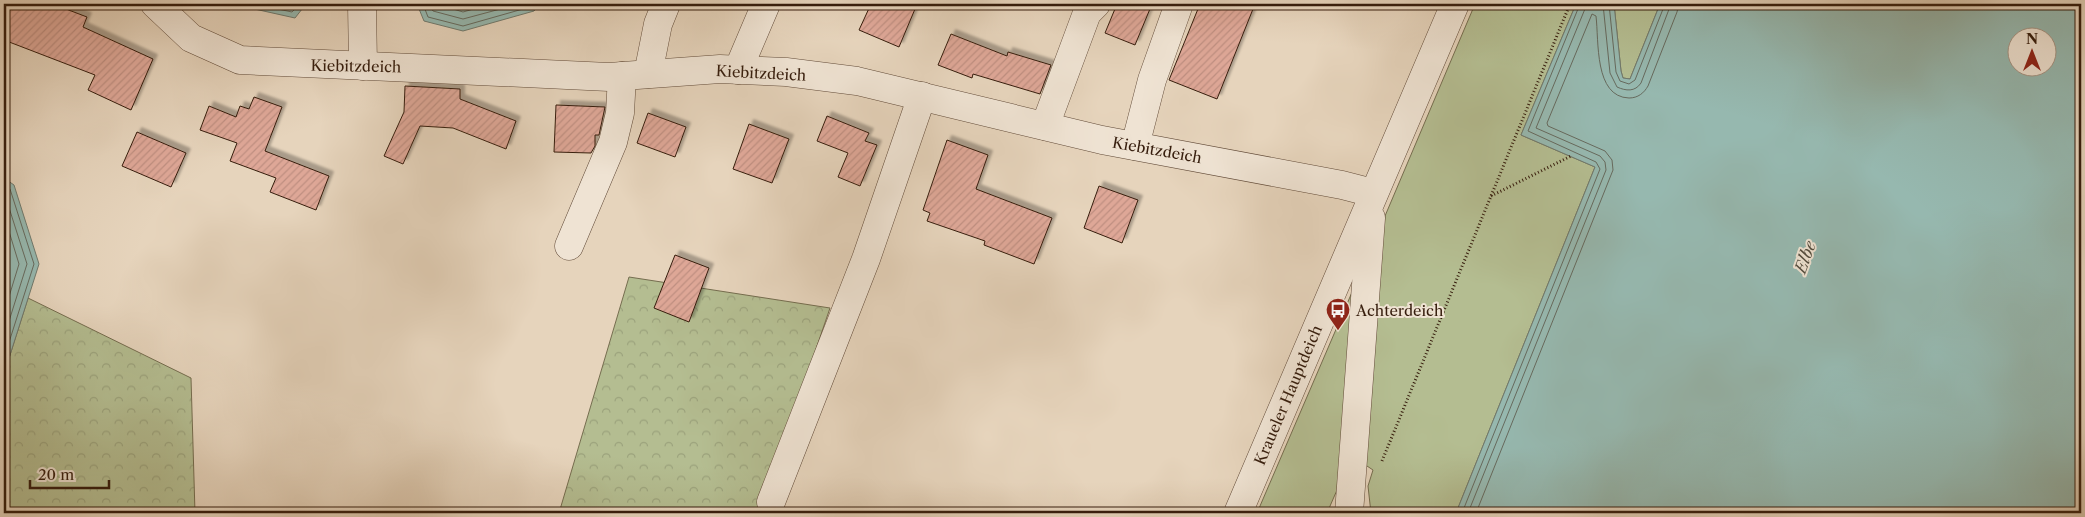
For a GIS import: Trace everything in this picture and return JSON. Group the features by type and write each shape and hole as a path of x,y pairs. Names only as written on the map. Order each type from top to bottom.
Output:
{"street":[{"name":"Kiebitzdeich","path":"155,4 191,38 240,60 635,75 738,70 786,72 857,81 1135,146 1342,185 1373,195"},
{"path":"362,4 363,66"},
{"path":"569,246 614,142 620,113 666,4"},
{"path":"738,70 766,4"},
{"path":"1045,126 1087,13 1096,4"},
{"path":"1135,146 1152,80 1179,4"},
{"name":"Kraueler Hauptdeich","path":"1238,513 1455,4"},
{"path":"771,502 866,259 922,96"},
{"path":"1348,513 1373,195"}],"path":[{"path":"1379,468 1570,4"},
{"path":"1490,196 1571,156"}],"green space":[{"path":"1475,4 1576,4 1521,135 1595,167 1456,513 1371,513 1368,486 1373,470 1367,466 1355,492 1385,216"},
{"path":"1614,4 1660,4 1630,79 1623,78 1621,71"},
{"path":"1362,269 1337,490 1327,513 1257,513"},
{"path":"629,277 830,308 760,513 559,513"},
{"path":"28,298 191,378 195,513 4,513 4,374"}],"water":[{"path":"232,4 306,4 295,18"},
{"path":"417,4 540,4 534,11 463,31 424,21"},
{"name":"Elbe","path":"1576,4 1614,4 1621,71 1623,78 1630,79 1660,4 2081,4 2081,513 1456,513 1595,167 1521,135"},
{"path":"4,178 14,185 39,264 4,374"}],"building":[{"path":"4,4 68,4 66,9 87,17 83,27 153,59 131,110 88,90 95,75 4,40"},
{"path":"871,4 903,4 915,9 899,47 859,30"},
{"path":"1117,4 1152,4 1135,45 1105,33"},
{"path":"1200,4 1255,4 1217,99 1169,80"},
{"path":"951,34 1007,56 1008,52 1051,65 1040,94 973,74 972,78 938,65"},
{"path":"405,86 460,89 460,99 516,121 506,149 453,128 420,126 403,164 384,156 404,112"},
{"path":"254,97 282,107 265,151 329,176 316,210 270,192 276,178 230,161 237,143 200,130 209,106 236,117 240,106 249,109"},
{"path":"556,105 605,107 599,135 595,135 595,146 591,153 554,152"},
{"path":"648,113 686,127 675,157 637,143"},
{"path":"827,116 869,133 865,141 877,145 860,186 838,177 848,153 817,141"},
{"path":"749,124 789,139 772,183 733,169"},
{"path":"137,132 186,153 171,187 122,166"},
{"path":"947,140 988,155 976,189 1052,218 1034,264 984,245 985,241 927,221 930,213 923,210"},
{"path":"1099,186 1138,200 1122,243 1084,228"},
{"path":"675,255 709,268 689,322 654,308"}],"place":[{"name":"Achterdeich","path":"1338,331"}]}
